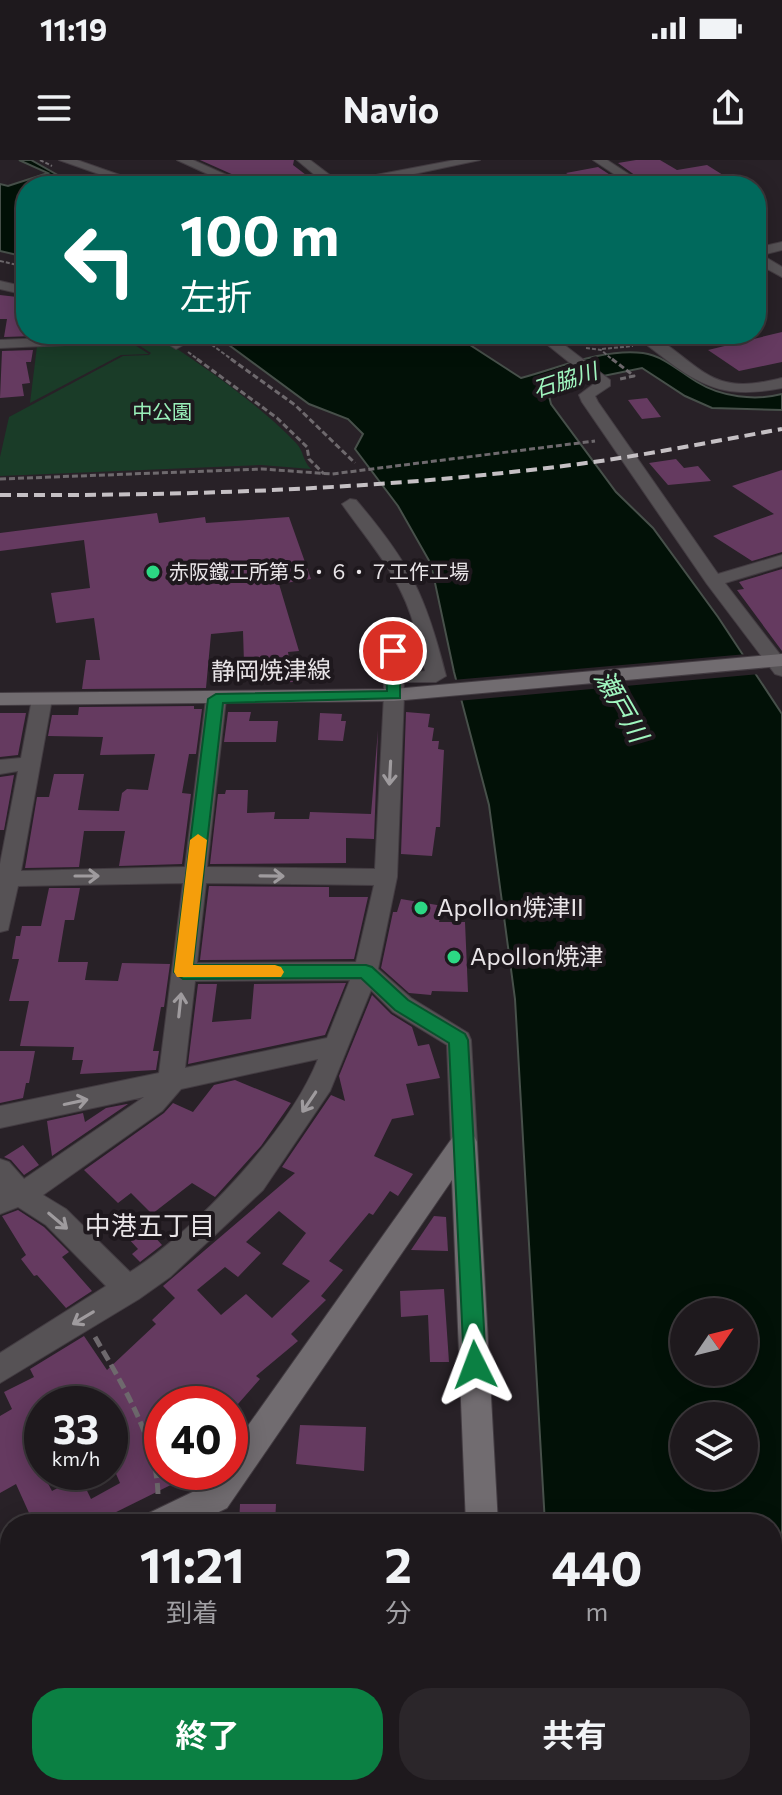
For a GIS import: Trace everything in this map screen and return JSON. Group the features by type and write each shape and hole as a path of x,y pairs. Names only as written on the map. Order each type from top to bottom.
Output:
{"main road":[{"name":"静岡焼津線","path":"0,699 216,699 776,663"},
{"path":"186,1514 214,1511 464,1142"},
{"path":"464,1142 482,1514"}],"street":[{"path":"65,160 114,176"},
{"path":"183,160 221,176"},
{"path":"303,160 324,176"},
{"path":"400,160 422,176"},
{"path":"389,176 474,160"},
{"path":"599,160 625,176"},
{"path":"555,344 601,379 603,386 587,397 713,580 776,663"},
{"path":"656,344 717,386 748,391 782,383"},
{"path":"350,504 402,571 421,610 436,676 406,689"},
{"path":"713,580 748,573 782,560"},
{"path":"0,1369 160,1268 253,1182 321,1084 366,971 386,877 406,689 392,635 426,634"},
{"path":"0,924 4,878 42,699"},
{"path":"10,1199 153,1104 171,1083 216,699"},
{"path":"0,767 30,763"},
{"path":"4,878 194,875 386,877"},
{"path":"183,972 366,971 402,1005 459,1040 464,1142"},
{"path":"0,1117 335,1046"},
{"path":"0,1170 10,1199 56,1217 129,1290"}],"path":[{"path":"211,344 295,405 355,463"},
{"path":"176,345 277,418 307,447 309,459 324,474"},
{"path":"603,351 632,374"},
{"path":"0,479 262,469 332,474 595,441"},
{"path":"84,1317 134,1414 161,1484 158,1514"}],"green space":[{"path":"133,344 149,354 121,355 30,403 37,346"},
{"name":"中公園","path":"137,344 169,344 235,390 296,443 311,469 261,465 0,476 0,457 9,417 123,356 151,353"}],"water":[{"path":"19,160 31,160 59,176 39,176 48,173"},
{"path":"16,183 16,255 0,251 0,184"},
{"path":"228,344 468,344 521,378 597,356 643,353 665,361 706,387 727,394 750,397 782,394 782,410 712,408 685,396 642,368 569,383 548,392 551,404 616,492 653,528 718,617 782,714 782,1514 544,1514 515,999 489,805 454,672 431,564 398,506 355,449 363,434 348,419 309,404"}],"pier":[{"path":"747,654 760,674 457,701 452,680"}],"building":[{"path":"200,160 294,160 293,165 307,176 258,176 236,176"},
{"path":"660,160 677,170 707,165 725,176 636,176 618,163"},
{"path":"598,167 612,176 571,176 566,173"},
{"path":"0,295 16,297 16,337 4,337 7,319 0,319"},
{"path":"782,332 782,362 739,371 708,350 733,344 766,344 766,336"},
{"path":"33,350 31,362 26,362 30,383 22,384 24,396 0,398 2,351"},
{"path":"647,398 661,417 642,419 628,400"},
{"path":"676,459 684,468 698,466 711,481 668,485 649,463"},
{"path":"782,470 782,552 752,561 713,536 774,514 732,486"},
{"path":"157,513 159,523 205,517 206,523 289,517 311,579 279,584 299,651 288,652 293,682 255,684 252,662 244,663 243,631 211,634 206,688 82,689 86,660 100,660 94,618 56,623 51,593 90,588 84,540 0,551 0,533"},
{"path":"782,569 782,651 737,590 744,589 739,582"},
{"path":"194,706 194,709 202,709 196,754 189,754 182,793 191,794 182,864 119,866 125,831 84,831 79,867 25,868 37,797 49,797 54,774 84,774 78,810 119,811 122,793 127,789 148,790 155,754 100,755 103,737 48,736 52,715 78,715 79,707"},
{"path":"228,712 251,712 249,721 278,721 276,742 224,742"},
{"path":"406,712 430,714 428,727 434,728 432,741 439,741 438,749 444,750 440,827 436,827 432,856 401,854"},
{"path":"0,713 26,713 18,755 0,757"},
{"path":"320,713 342,714 341,721 346,721 343,741 318,740"},
{"path":"378,730 374,839 346,838 346,863 210,864 218,794 225,794 226,790 248,790 247,813 275,812 274,819 309,819 310,812 371,814"},
{"path":"14,775 4,830 0,830 0,777"},
{"path":"209,886 329,887 329,897 368,897 354,959 200,960"},
{"path":"49,888 80,888 74,920 65,920 58,962 88,962 85,980 118,981 122,963 170,964 153,1051 159,1051 156,1070 80,1074 83,1060 72,1060 74,1047 20,1046 29,1001 9,1001 19,959 12,959 16,936 20,936 22,926 41,926"},
{"path":"401,899 443,906 439,922 465,922 468,992 409,993 381,968 393,912 397,912"},
{"path":"346,983 325,1035 188,1064 198,984 217,984 212,1022 251,1019 254,984"},
{"path":"372,995 391,1014 412,1027 418,1046 429,1044 440,1078 406,1084 414,1115 392,1119 374,1156 413,1174 398,1196 390,1191 373,1215 369,1213 329,1261 343,1270 321,1296 326,1300 291,1334 298,1341 256,1376 260,1379 248,1393 248,1386 144,1386 144,1490 161,1490 112,1514 30,1514 16,1484 0,1493 0,1416 12,1409 4,1392 34,1377 30,1369 84,1336 107,1370 156,1324 152,1320 175,1298 163,1286 295,1173 282,1167 331,1095 345,1101 339,1076","holes":["279,1211 306,1233 282,1264 310,1281 272,1318 246,1294 221,1315 197,1290 225,1267 238,1277 261,1253 246,1242"]},
{"path":"0,1051 35,1051 23,1098 0,1103"},
{"path":"235,1080 291,1103 261,1146 215,1197 192,1183 152,1214 131,1193 118,1203 84,1170 164,1113 173,1103 193,1112 214,1085"},
{"path":"128,1104 52,1156 47,1121 83,1113 85,1122 106,1108"},
{"path":"23,1145 39,1165 24,1175 11,1160 4,1157"},
{"path":"18,1210 44,1227 69,1252 62,1257 92,1291 66,1308 37,1275 34,1276 21,1259 26,1255 2,1216"},
{"path":"434,1216 446,1217 448,1251 411,1250"},
{"path":"145,1226 162,1245 140,1262 132,1254 138,1249 128,1238"},
{"path":"444,1289 449,1362 430,1362 428,1315 401,1317 400,1291"},
{"path":"300,1425 366,1427 364,1471 296,1464"},
{"path":"240,1504 276,1504 276,1514 240,1514"}],"railway":[{"path":"0,495 218,492 435,480 604,460 782,429"}],"slow traffic":[{"path":"198,840 183,972 275,972"}],"place":[{"name":"赤阪鐵工所第５・６・７工作工場","path":"153,572"},
{"name":"Apollon焼津II","path":"421,908"},
{"name":"Apollon焼津","path":"454,957"}],"district":[{"name":"中港五丁目","path":"150,1226"}],"route":[{"path":"393,651 394,695 216,699 183,972 366,971 402,1005 459,1040 475,1365"}],"water label":[{"name":"石脇川","path":"565,380"},
{"name":"瀬戸川","path":"621,706"}]}
